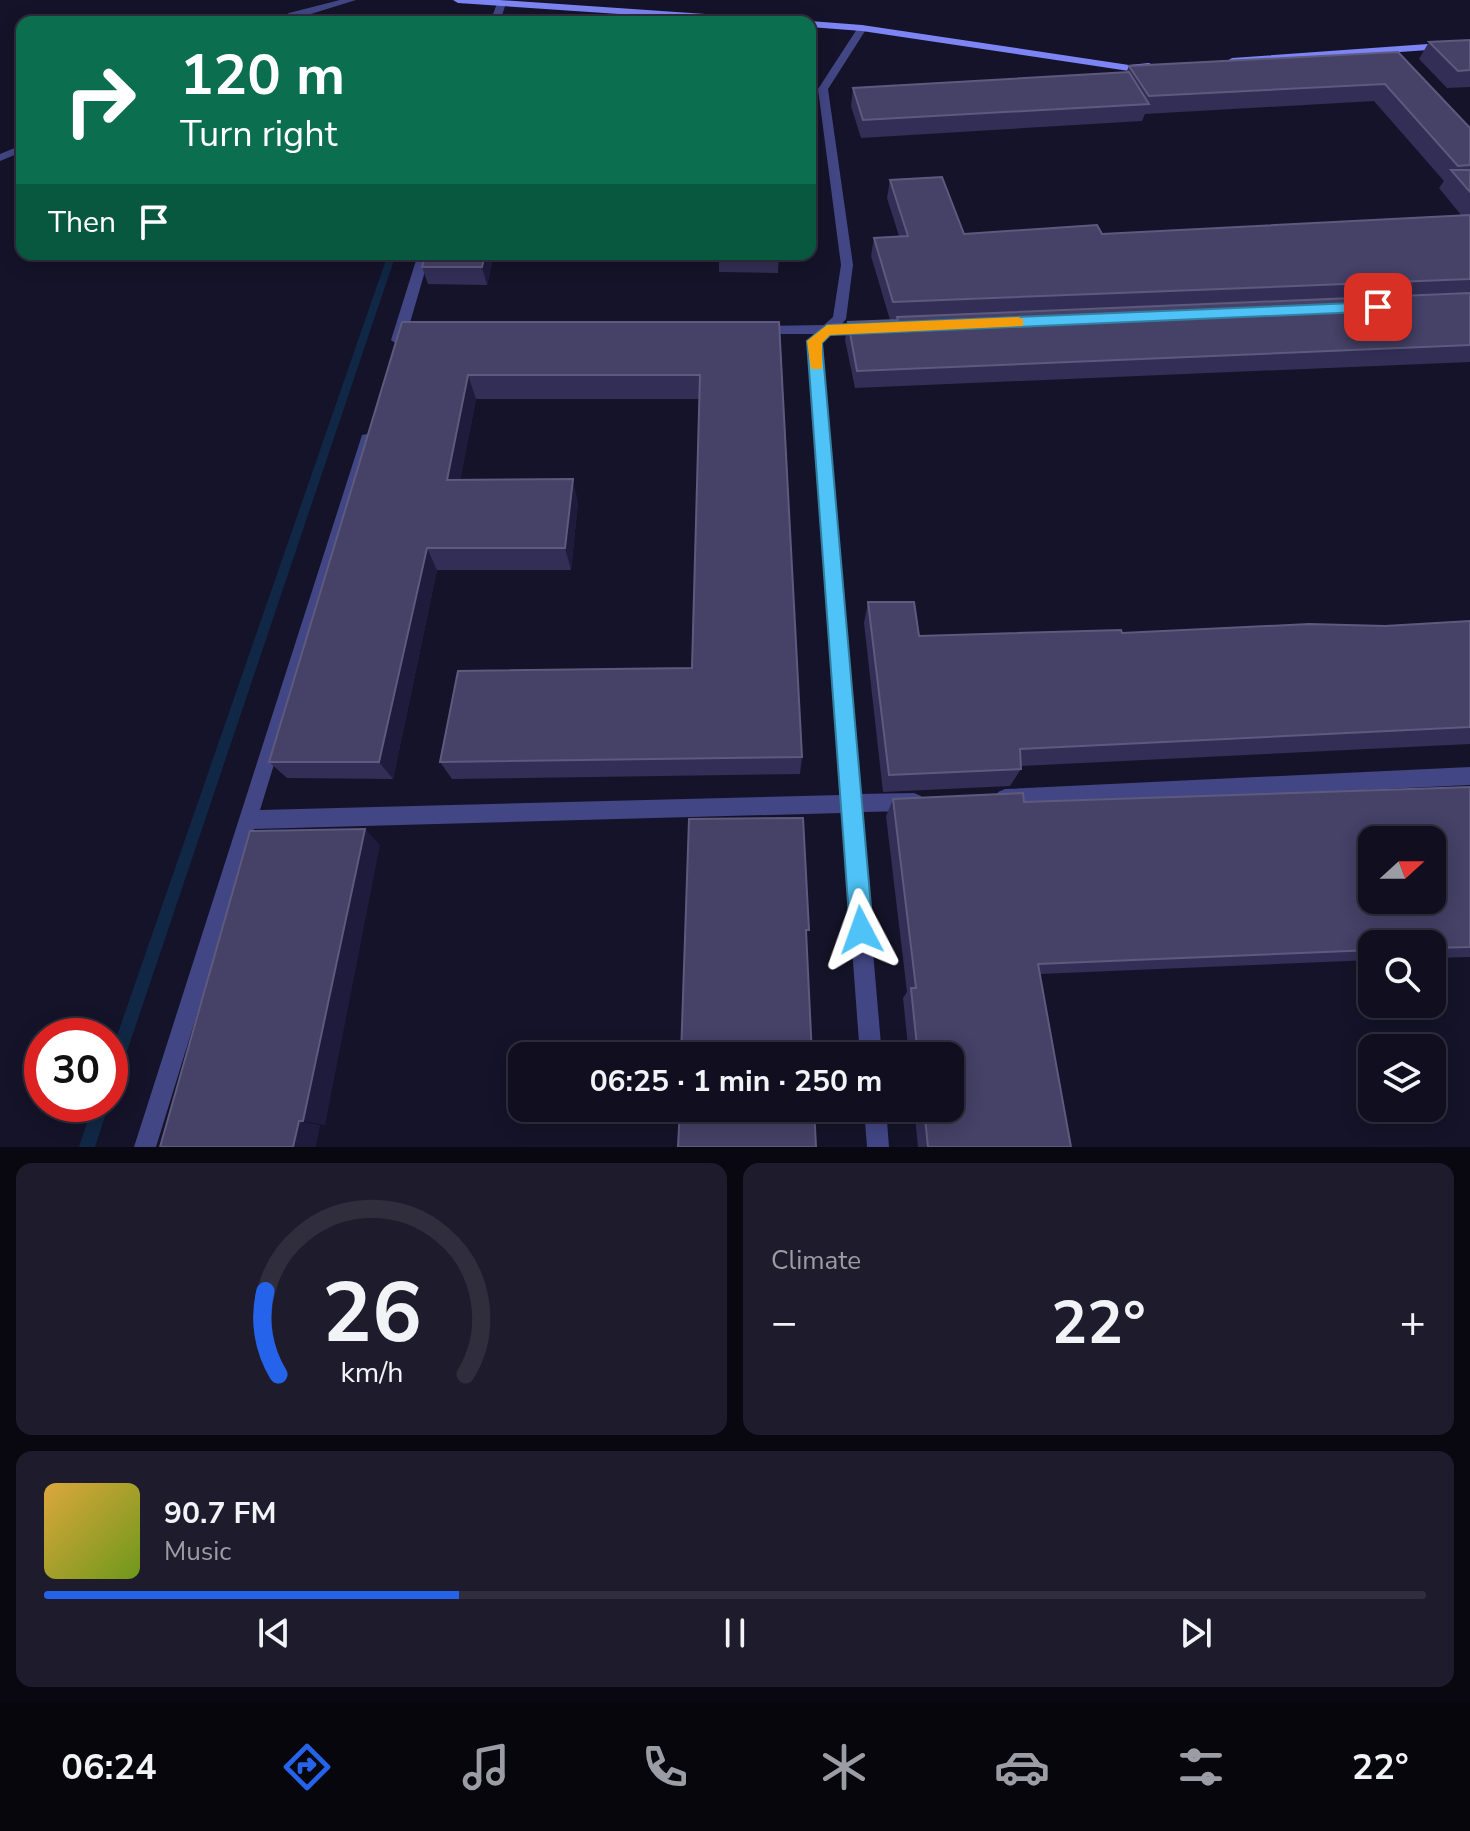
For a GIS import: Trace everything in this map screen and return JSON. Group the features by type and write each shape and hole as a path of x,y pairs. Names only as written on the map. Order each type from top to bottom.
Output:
{"street":[{"path":"290,16 351,0"},
{"path":"458,0 691,16"},
{"path":"497,16 501,3"},
{"path":"816,24 862,28 1129,68 1160,66"},
{"path":"862,28 823,89 847,265 839,319 814,341 870,1042"},
{"path":"1221,61 1470,44"},
{"path":"1391,50 1401,61"},
{"path":"393,356 410,326 423,260"},
{"path":"748,330 889,328"},
{"path":"145,1147 374,416"},
{"path":"978,799 1470,776"},
{"path":"247,820 931,801"},
{"path":"876,1122 878,1147"}],"building":[{"path":"1470,40 1470,70 1458,71 1429,42"},
{"path":"1398,52 1470,128 1470,165 1458,166 1385,84 1149,96 1129,66"},
{"path":"1129,72 1149,104 863,120 853,88"},
{"path":"1451,170 1470,170 1470,192"},
{"path":"942,177 964,234 1097,225 1102,234 1470,215 1470,279 893,302 874,238 908,236 890,180"},
{"path":"424,260 484,260 482,267 422,267"},
{"path":"1470,293 1470,345 857,371 848,322 898,320 897,317"},
{"path":"402,322 779,322 802,757 440,762 458,671 692,668 700,375 468,375 447,480 573,479 565,548 427,548 379,762 269,762"},
{"path":"868,602 914,602 919,636 1121,630 1122,633 1309,624 1385,626 1470,621 1470,727 1020,749 1021,769 889,775"},
{"path":"1470,787 1470,947 1446,948 1446,930 1358,930 1358,951 1038,964 1071,1147 928,1147 925,1122 964,1122 964,1042 917,1042 911,988 916,988 893,799 1023,793 1024,802"},
{"path":"803,818 811,1042 681,1042 689,819"},
{"path":"365,829 303,1121 299,1121 293,1147 160,1147 250,831"},
{"path":"679,1122 815,1122 816,1147 678,1147"}],"waterway":[{"path":"128,1025 390,260"},
{"path":"87,1147 95,1122"}],"slow traffic":[{"path":"816,365 814,341 827,330 1018,322"}],"route":[{"path":"861,930 814,341 827,330 1378,307"}]}
